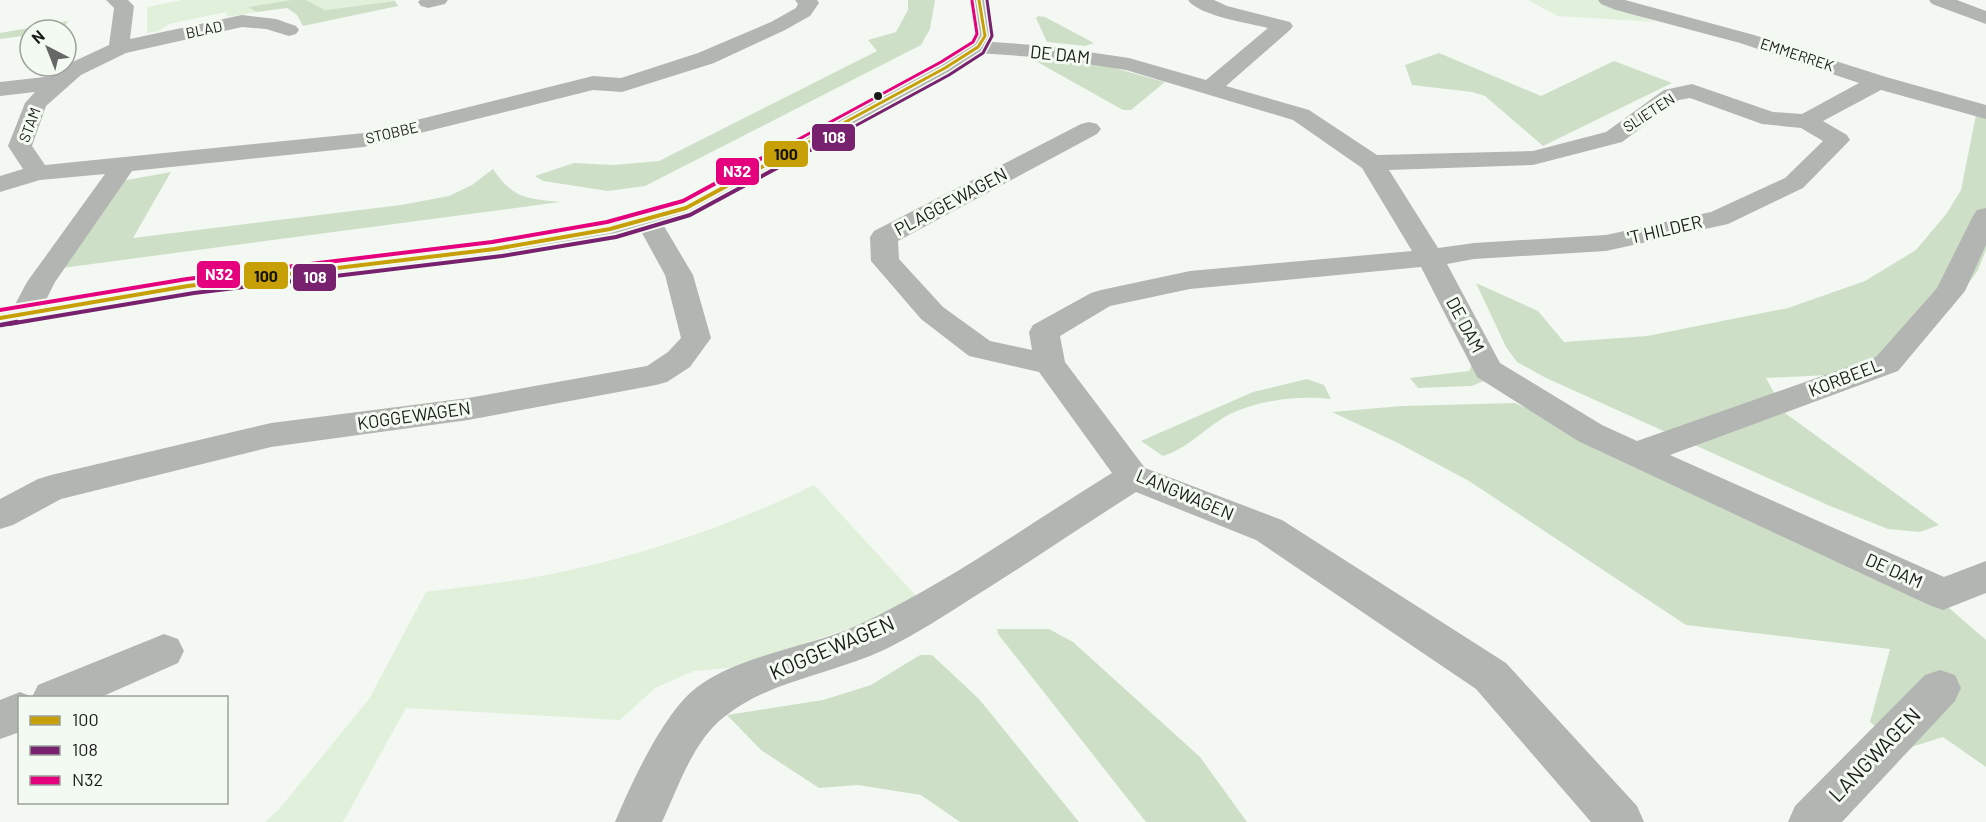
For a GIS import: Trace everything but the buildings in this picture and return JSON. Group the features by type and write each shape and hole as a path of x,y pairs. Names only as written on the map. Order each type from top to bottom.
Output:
{"street":[{"path":"116,0 124,6 119,48"},
{"name":"STOBBE","path":"123,166 364,140 593,83 622,85 706,58 778,26 802,12 809,3 805,0"},
{"path":"13,315 222,280 592,235 649,222 686,208 945,68 978,47 985,36 979,0"},
{"path":"1198,0 1220,9 1283,26 1211,87"},
{"name":"EMMERREK","path":"1608,0 1748,39 1878,81 1986,112"},
{"path":"1939,0 1986,18"},
{"name":"BLAD","path":"119,48 242,21 269,23 290,30"},
{"name":"DE DAM","path":"978,47 1048,52 1129,63 1301,115 1372,163 1431,258 1488,370 1590,433 1943,594 1986,576"},
{"name":"STAM","path":"38,173 20,146 36,103 73,70 119,48"},
{"path":"1806,121 1878,81"},
{"name":"STAM","path":"0,89 60,82"},
{"name":"SLIETEN","path":"1372,163 1533,158 1614,137 1672,95 1692,91 1770,119 1806,121"},
{"name":"'T HILDER","path":"1431,258 1474,251 1606,243 1719,218 1794,183 1838,140 1806,121"},
{"name":"PLAGGEWAGEN","path":"1050,364 980,349 932,313 885,261 884,237 1089,129"},
{"path":"0,184 38,173 123,166"},
{"path":"13,315 41,282 123,166"},
{"name":"KORBEEL","path":"1636,454 1887,364 1950,291 1986,216"},
{"name":"KOGGEWAGEN","path":"0,515 51,488 271,435 468,409 656,375 677,363 690,350 696,338 679,275 649,222"},
{"name":"LANGWAGEN","path":"1431,258 1190,280 1101,299 1044,332 1050,364 1133,477 1269,530 1491,676 1622,822"},
{"name":"KOGGEWAGEN","path":"638,822 688,727 706,705 736,686 872,637 942,597 1133,477"},
{"path":"58,696 164,651"},
{"name":"LANGWAGEN","path":"1810,822 1940,688"},
{"path":"0,720 18,712"}],"green space":[{"path":"182,0 291,0 249,7 257,12 228,17 226,12 169,24 159,31 147,33 147,7"},
{"path":"306,0 394,0 395,1 324,10"},
{"path":"306,0 325,10 395,1 398,6 303,26 297,15 287,8 257,12 248,7"},
{"path":"908,0 935,0 930,29 921,45 645,186 608,191 543,181 535,176 574,163 613,165 659,161 877,51 868,40 896,32 908,10"},
{"path":"1528,0 1597,0 1656,22 1558,16"},
{"path":"1045,17 1094,43 1085,46 1047,42 1036,18"},
{"path":"18,30 18,37 0,39 0,33"},
{"path":"1439,53 1541,96 1614,61 1672,83 1543,146 1485,96 1472,92 1412,85 1405,65"},
{"path":"1032,59 1107,66 1165,82 1131,110 1123,110"},
{"path":"1976,115 1986,118 1986,250 1978,270 1951,308 1898,351 1829,375 1766,378 1785,413 1939,525 1920,532 1888,529 1830,506 1546,378 1517,362 1506,347 1476,283 1538,311 1564,342 1647,336 1788,308 1865,281 1916,250 1947,213 1961,190"},
{"path":"493,169 514,192 530,198 560,202 62,268 121,181 171,172 133,238 401,205 449,196 472,185"},
{"path":"1475,359 1491,378 1472,386 1418,388 1410,378 1469,371"},
{"path":"1307,379 1324,385 1331,399 1280,400 1242,409 1222,419 1181,448 1163,456 1141,441 1253,392"},
{"path":"1515,403 1739,505 1918,581 1986,640 1986,767 1943,737 1905,749 1870,722 1890,649 1686,625 1469,481 1396,442 1332,412 1402,406"},
{"path":"814,485 919,599 907,608 738,667 694,671 655,688 620,720 406,708 343,822 265,822 280,808 369,699 426,592 525,579 636,553 709,530"},
{"path":"997,629 1049,629 1073,642 1200,757 1247,822 1146,822 998,634"},
{"path":"920,655 932,655 979,699 1079,822 960,822 921,795 858,785 819,788 761,750 727,715 823,700 871,685"}],"transit line":[{"name":"100","path":"0,318 188,286 495,249 572,237 648,220 686,208 945,68 978,47 985,36 979,0"},
{"name":"108","path":"1,325 194,293 540,251 616,237 690,215 949,75 983,53 992,36 987,0"},
{"name":"N32","path":"0,310 187,279 492,242 569,230 645,213 683,201 941,62 973,42 977,34 972,1"}]}
